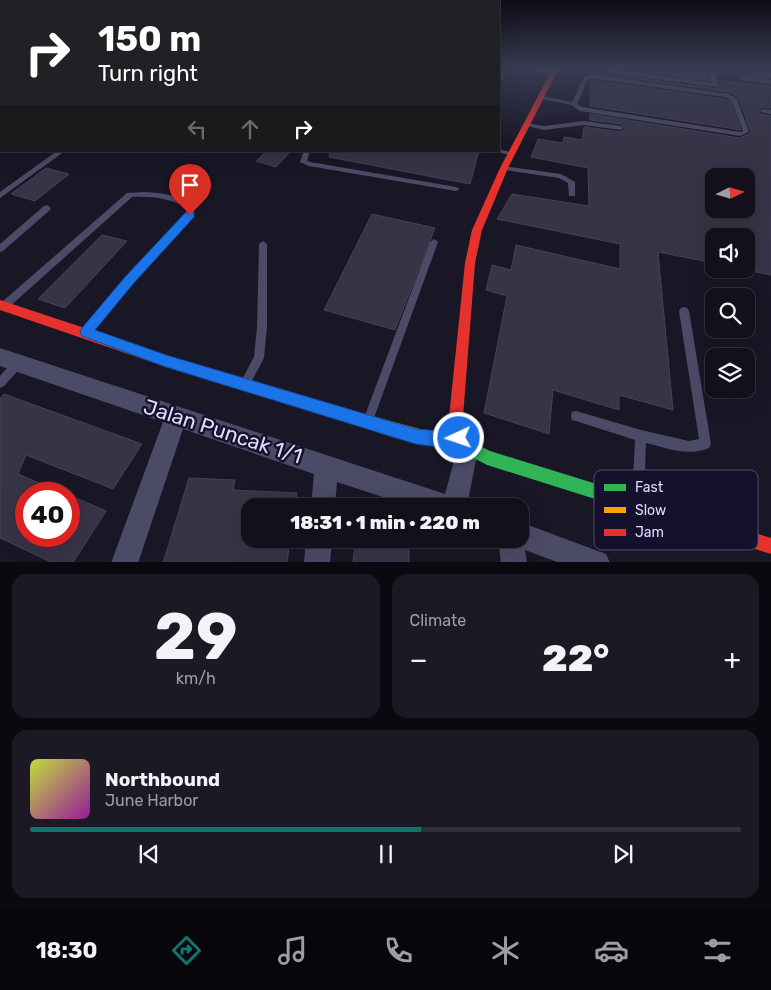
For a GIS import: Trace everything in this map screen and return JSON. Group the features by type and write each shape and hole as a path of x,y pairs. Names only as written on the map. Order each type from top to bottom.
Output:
{"street":[{"path":"457,498 463,444 456,417 470,263 477,230 504,168 543,94"},
{"path":"2,306 244,385 416,436 463,444 487,458 594,491"},
{"name":"Jalan Puncak 1/1","path":"9,360 422,498"},
{"path":"124,562 176,416"},
{"path":"324,498 328,466"},
{"path":"529,538 597,562"},
{"path":"758,542 771,546"},
{"path":"317,562 318,548"},
{"path":"512,548 514,562"}],"lane":[{"path":"574,104 579,94"},
{"path":"541,98 574,104 580,109 588,111 740,134 746,132 734,100 727,95 722,94"},
{"path":"763,111 771,112"},
{"path":"527,124 544,128 584,123 621,128"},
{"path":"500,151 512,154"},
{"path":"0,196 61,152"},
{"path":"307,152 303,162 309,164 456,189"},
{"path":"504,168 561,176 571,182 572,194"},
{"path":"2,306 130,195 143,194 184,203 191,207 190,215 183,224 129,280 86,332"},
{"path":"0,249 48,208"},
{"path":"368,422 434,242"},
{"path":"244,385 259,358 262,327 263,244"},
{"path":"576,416 640,436 689,447 706,444 684,311"},
{"path":"0,382 9,360"},
{"path":"639,470 640,436"}],"building":[{"path":"590,94 691,94 724,99 730,101 741,130 590,106"},
{"path":"733,94 771,94 771,108 763,107 758,111 761,114 771,116 771,275 755,272 755,228 705,228 705,261 658,252 673,410 619,395 619,410 553,390 549,434 484,413 507,296 486,290 492,265 511,270 516,245 620,269 620,244 497,219 512,194 589,206 588,168 531,157 538,139 563,143 564,137 582,140 584,127 621,132 626,129 621,124 590,120 590,114 740,138 751,133 739,98"},
{"path":"266,152 290,152 276,167 256,161"},
{"path":"330,152 479,152 470,184 329,157"},
{"path":"46,168 69,174 35,201 11,194"},
{"path":"372,214 435,228 395,330 324,310"},
{"path":"102,235 127,241 65,308 38,299"},
{"path":"4,394 142,444 113,489 26,455 18,474 37,482 15,482 15,545 0,538 0,399"},
{"path":"189,478 235,480 233,490 297,493 296,498 241,498 241,548 289,548 287,562 163,562"},
{"path":"80,500 106,511 74,562 51,562 19,547 80,547"},
{"path":"354,548 409,548 409,562 353,562"}],"traffic: fast":[{"path":"460,436 467,447 487,458 594,491"}],"traffic: slow":[{"path":"365,421 423,437 459,439"}],"traffic: jam":[{"path":"460,436 456,417 470,263 477,230 504,168 542,94"},
{"path":"0,305 166,361 365,421"},
{"path":"758,542 771,546"}],"route":[{"path":"190,215 129,280 86,332 166,361 416,436 438,440 459,438"}]}
